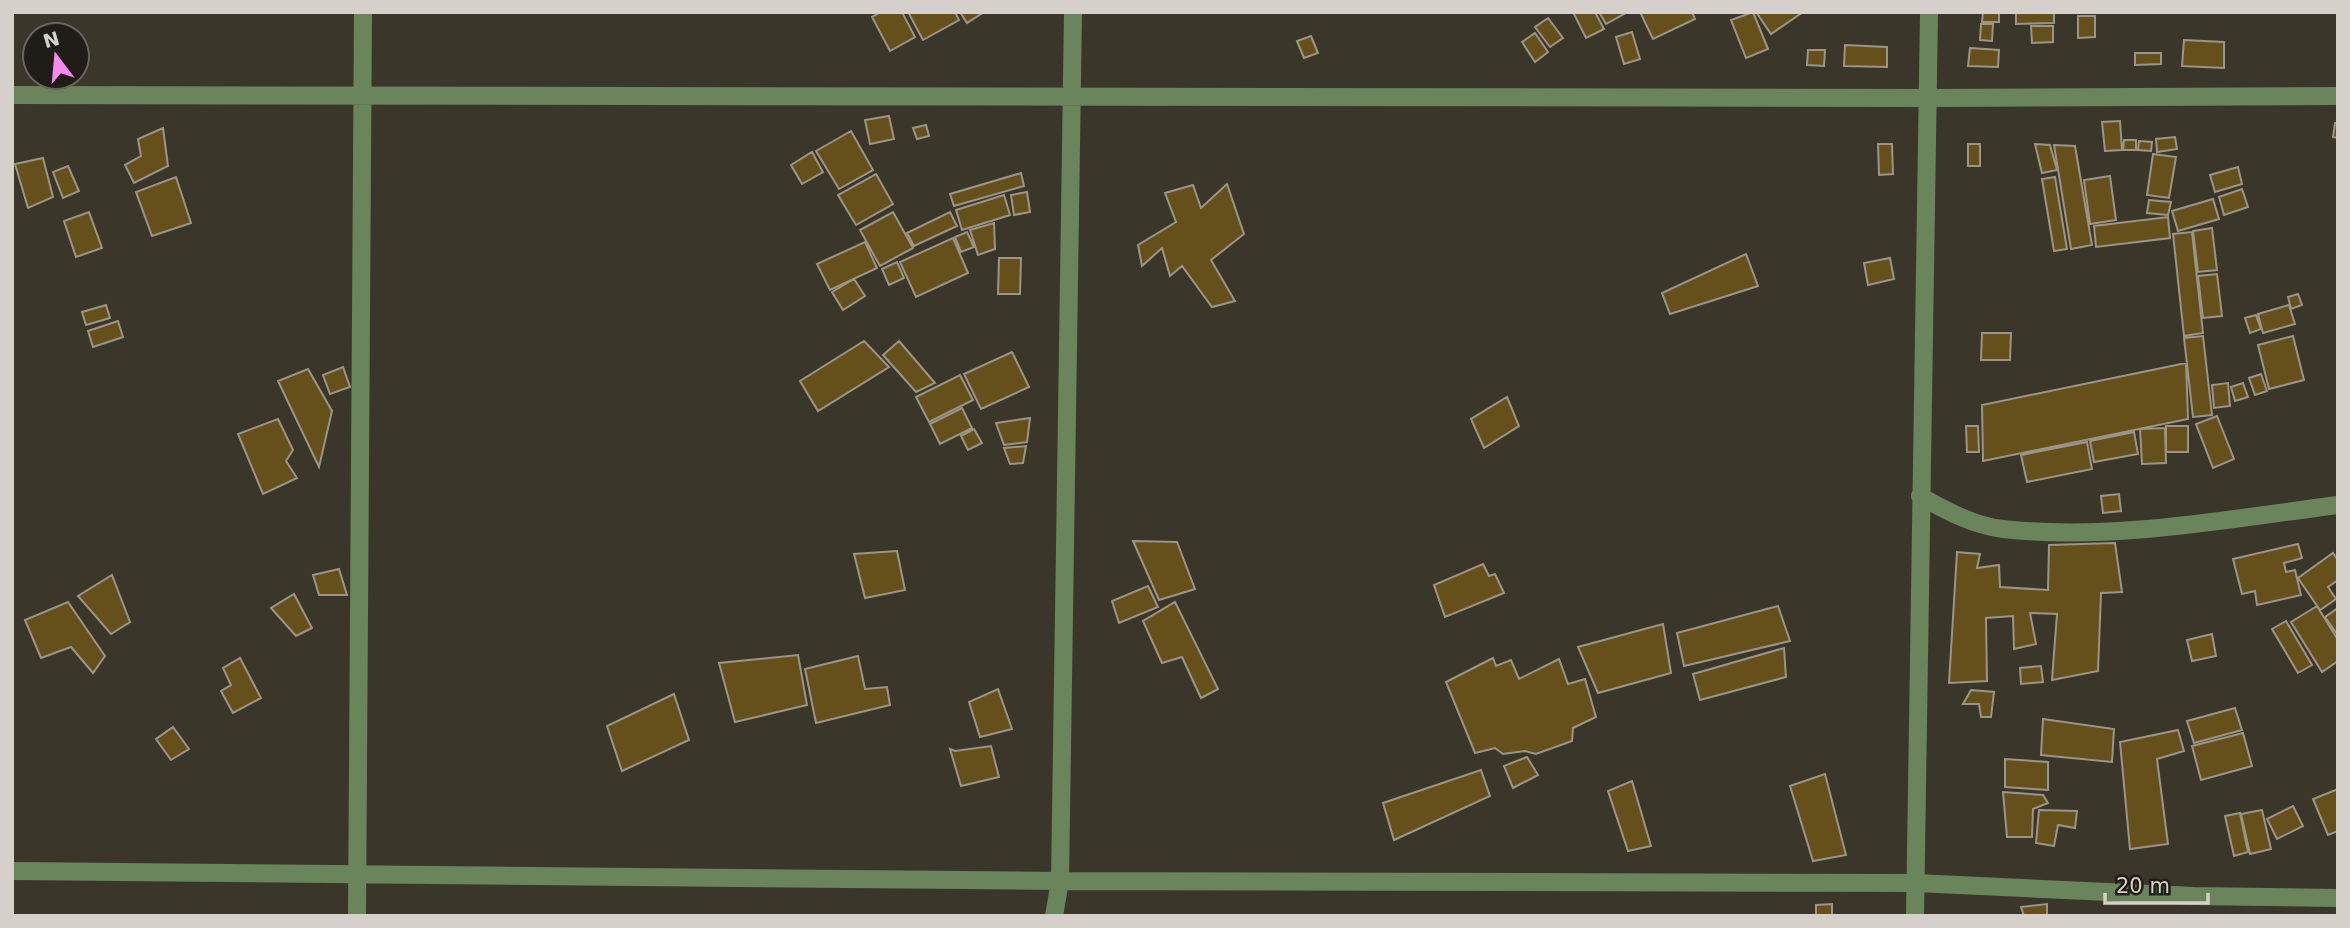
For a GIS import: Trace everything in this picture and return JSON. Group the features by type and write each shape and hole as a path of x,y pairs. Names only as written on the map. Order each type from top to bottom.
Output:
{"street":[{"path":"357,916 363,12"},
{"path":"1054,916 1060,881 1073,12"},
{"path":"1916,916 1929,12"},
{"path":"12,95 1929,98 2338,96"},
{"path":"1920,496 1954,515 2001,529 2138,530 2338,505"},
{"path":"12,871 1060,881 1916,883 2194,896 2338,898"}],"building":[{"path":"881,12 902,12 915,37 890,51 872,17"},
{"path":"908,12 955,12 959,20 923,40"},
{"path":"960,12 984,12 967,23"},
{"path":"1573,12 1595,12 1604,29 1586,38"},
{"path":"1599,12 1623,12 1624,14 1606,24"},
{"path":"1640,12 1692,12 1695,19 1653,39"},
{"path":"1753,12 1768,49 1746,58 1731,20"},
{"path":"1756,12 1803,12 1771,34"},
{"path":"1983,12 1999,12 1999,22 1982,22"},
{"path":"2016,12 2054,12 2054,23 2016,24"},
{"path":"2078,16 2095,16 2095,37 2078,38"},
{"path":"1548,18 1563,38 1550,47 1535,27"},
{"path":"1981,24 1993,24 1992,41 1980,40"},
{"path":"2031,26 2053,26 2053,42 2032,43"},
{"path":"1632,32 1640,59 1624,64 1616,37"},
{"path":"1535,33 1548,52 1535,62 1522,42"},
{"path":"1311,36 1318,53 1304,58 1297,41"},
{"path":"2184,40 2224,42 2224,68 2182,66"},
{"path":"1845,45 1887,47 1887,67 1844,66"},
{"path":"1970,48 1999,50 1998,67 1968,66"},
{"path":"1808,50 1825,50 1824,66 1807,65"},
{"path":"2135,53 2161,53 2161,64 2135,65"},
{"path":"889,116 894,139 870,144 865,120"},
{"path":"2120,121 2122,150 2105,151 2102,122"},
{"path":"2335,123 2338,123 2338,138 2333,137"},
{"path":"926,125 929,136 917,139 913,128"},
{"path":"163,128 168,166 134,183 125,165 141,156 138,139"},
{"path":"851,131 873,170 839,189 816,151"},
{"path":"2175,137 2177,149 2157,152 2156,139"},
{"path":"2124,140 2136,140 2136,150 2123,150"},
{"path":"2139,141 2152,142 2151,151 2138,150"},
{"path":"1878,144 1892,144 1893,174 1879,175"},
{"path":"1968,144 1980,144 1980,166 1968,166"},
{"path":"2035,144 2050,145 2057,170 2042,173"},
{"path":"2054,145 2075,146 2092,245 2071,249"},
{"path":"812,152 823,172 802,184 791,165"},
{"path":"2153,154 2176,157 2169,198 2147,195"},
{"path":"43,158 53,197 28,208 15,164"},
{"path":"68,166 79,191 63,198 53,172"},
{"path":"2238,167 2242,184 2215,192 2210,175"},
{"path":"1021,173 1024,186 954,206 950,194"},
{"path":"876,174 893,204 856,225 838,195"},
{"path":"2110,176 2116,220 2090,224 2084,180"},
{"path":"176,177 191,223 152,236 136,192"},
{"path":"2055,177 2067,249 2054,251 2042,179"},
{"path":"1227,184 1244,234 1211,260 1235,301 1212,307 1182,266 1170,276 1162,248 1142,266 1138,245 1176,222 1165,193 1193,185 1201,208"},
{"path":"2242,189 2248,207 2224,215 2219,197"},
{"path":"1027,192 1030,212 1014,215 1011,195"},
{"path":"1004,195 1010,215 962,230 956,210"},
{"path":"2213,199 2219,219 2178,231 2172,211"},
{"path":"2149,200 2171,202 2168,215 2147,213"},
{"path":"89,212 102,248 76,257 64,221"},
{"path":"893,212 913,248 880,266 860,230"},
{"path":"950,212 957,226 914,246 907,233"},
{"path":"2168,217 2170,238 2096,247 2094,226"},
{"path":"994,223 995,249 978,255 970,230"},
{"path":"2212,228 2217,270 2198,272 2193,231"},
{"path":"967,232 974,247 961,252 955,237"},
{"path":"2192,232 2203,333 2184,336 2173,234"},
{"path":"953,238 968,273 916,297 900,262"},
{"path":"865,242 877,268 830,290 817,264"},
{"path":"1746,254 1758,286 1670,314 1662,293"},
{"path":"999,258 1021,258 1020,294 998,294"},
{"path":"1890,258 1894,279 1868,285 1864,263"},
{"path":"897,262 904,278 889,285 882,269"},
{"path":"2217,274 2222,316 2203,318 2198,276"},
{"path":"854,279 865,296 843,310 832,292"},
{"path":"2298,294 2302,305 2291,309 2288,297"},
{"path":"106,305 110,318 86,325 82,312"},
{"path":"2289,305 2295,324 2263,333 2258,314"},
{"path":"2256,315 2261,329 2250,333 2245,318"},
{"path":"118,321 123,337 93,347 88,331"},
{"path":"1982,333 2011,333 2010,360 1981,360"},
{"path":"2203,336 2212,415 2193,417 2184,338"},
{"path":"2293,336 2304,380 2269,389 2258,345"},
{"path":"864,341 889,367 818,411 800,381"},
{"path":"899,341 935,383 916,392 883,355"},
{"path":"1012,352 1029,387 981,409 964,374"},
{"path":"2186,363 2188,419 1983,461 1982,405"},
{"path":"343,367 350,387 330,394 323,375"},
{"path":"308,369 332,411 319,467 278,381"},
{"path":"2261,374 2267,391 2255,395 2249,378"},
{"path":"960,375 973,400 929,422 916,397"},
{"path":"2228,383 2230,406 2214,408 2212,385"},
{"path":"2243,383 2248,397 2235,401 2231,387"},
{"path":"1507,397 1519,426 1484,448 1471,419"},
{"path":"962,408 972,428 940,444 930,424"},
{"path":"2217,416 2234,459 2213,468 2196,424"},
{"path":"1030,418 1027,442 1004,445 996,423"},
{"path":"278,419 293,450 286,461 297,478 263,494 238,434"},
{"path":"1966,426 1978,426 1979,452 1967,452"},
{"path":"2166,426 2188,426 2188,452 2166,452"},
{"path":"2165,428 2166,463 2142,464 2140,429"},
{"path":"974,429 982,443 968,450 961,436"},
{"path":"2134,432 2138,454 2094,462 2090,441"},
{"path":"2087,442 2092,469 2027,482 2021,455"},
{"path":"1026,446 1023,463 1010,464 1004,448"},
{"path":"2119,494 2121,511 2103,513 2101,496"},
{"path":"1133,541 1177,542 1195,589 1159,600"},
{"path":"2115,543 2122,592 2101,593 2098,671 2052,680 2057,614 2030,613 2036,644 2014,649 2013,616 1986,618 1987,681 1949,683 1957,552 1980,554 1977,568 1999,565 2000,587 2048,590 2049,545"},
{"path":"2298,544 2302,558 2284,563 2286,572 2295,570 2301,595 2257,605 2255,591 2242,594 2233,559"},
{"path":"897,551 905,590 865,598 854,554"},
{"path":"2333,553 2338,560 2338,580 2328,587 2336,599 2320,610 2298,578"},
{"path":"1483,564 1489,576 1495,574 1504,593 1445,617 1434,585"},
{"path":"339,569 347,595 319,595 313,575"},
{"path":"112,575 130,622 111,634 78,596"},
{"path":"1148,586 1158,607 1119,623 1112,601"},
{"path":"294,594 312,628 296,636 271,608"},
{"path":"68,602 105,656 93,673 71,647 41,658 25,620"},
{"path":"1175,602 1218,689 1201,698 1182,657 1162,663 1143,621"},
{"path":"1778,606 1790,641 1684,666 1677,633"},
{"path":"2317,606 2338,640 2338,661 2322,672 2291,622"},
{"path":"2338,608 2338,633 2337,634 2325,617"},
{"path":"2286,621 2312,665 2298,673 2272,629"},
{"path":"1663,624 1671,673 1598,693 1578,647"},
{"path":"2212,634 2216,656 2192,661 2187,640"},
{"path":"1784,648 1786,677 1700,700 1693,674"},
{"path":"798,655 807,705 735,722 719,663"},
{"path":"858,656 865,689 887,687 890,705 816,723 805,669"},
{"path":"240,658 261,698 233,713 221,691 231,685 223,668"},
{"path":"1493,658 1496,666 1511,660 1519,679 1559,659 1568,684 1585,679 1596,717 1573,728 1572,741 1536,754 1525,751 1503,754 1495,748 1475,753 1446,682"},
{"path":"2041,666 2043,682 2021,684 2020,668"},
{"path":"998,689 1012,729 980,737 969,702"},
{"path":"1971,690 1994,692 1991,717 1981,717 1979,704 1963,704"},
{"path":"674,694 689,740 622,771 607,726"},
{"path":"2235,708 2242,730 2194,743 2187,721"},
{"path":"2043,719 2114,729 2112,762 2041,755"},
{"path":"173,727 189,749 171,760 156,739"},
{"path":"2178,730 2184,751 2157,759 2168,844 2130,849 2120,742"},
{"path":"2243,733 2252,766 2201,780 2192,746"},
{"path":"991,746 999,777 961,786 950,749 955,751"},
{"path":"1527,757 1538,775 1513,788 1504,766"},
{"path":"2005,759 2048,762 2048,790 2005,787"},
{"path":"1481,770 1490,796 1394,840 1383,803"},
{"path":"1825,774 1846,855 1813,861 1790,786"},
{"path":"1632,781 1651,846 1628,851 1608,791"},
{"path":"2338,789 2338,831 2328,835 2313,799"},
{"path":"2003,792 2043,795 2048,803 2033,809 2032,837 2007,837"},
{"path":"2293,806 2303,826 2277,839 2267,819"},
{"path":"2039,810 2077,811 2075,828 2058,825 2054,846 2036,843"},
{"path":"2262,810 2271,849 2250,854 2241,814"},
{"path":"2240,813 2248,852 2234,856 2225,816"},
{"path":"1832,904 1832,916 1816,916 1816,905"},
{"path":"2047,904 2047,916 2024,916 2021,907"}]}
